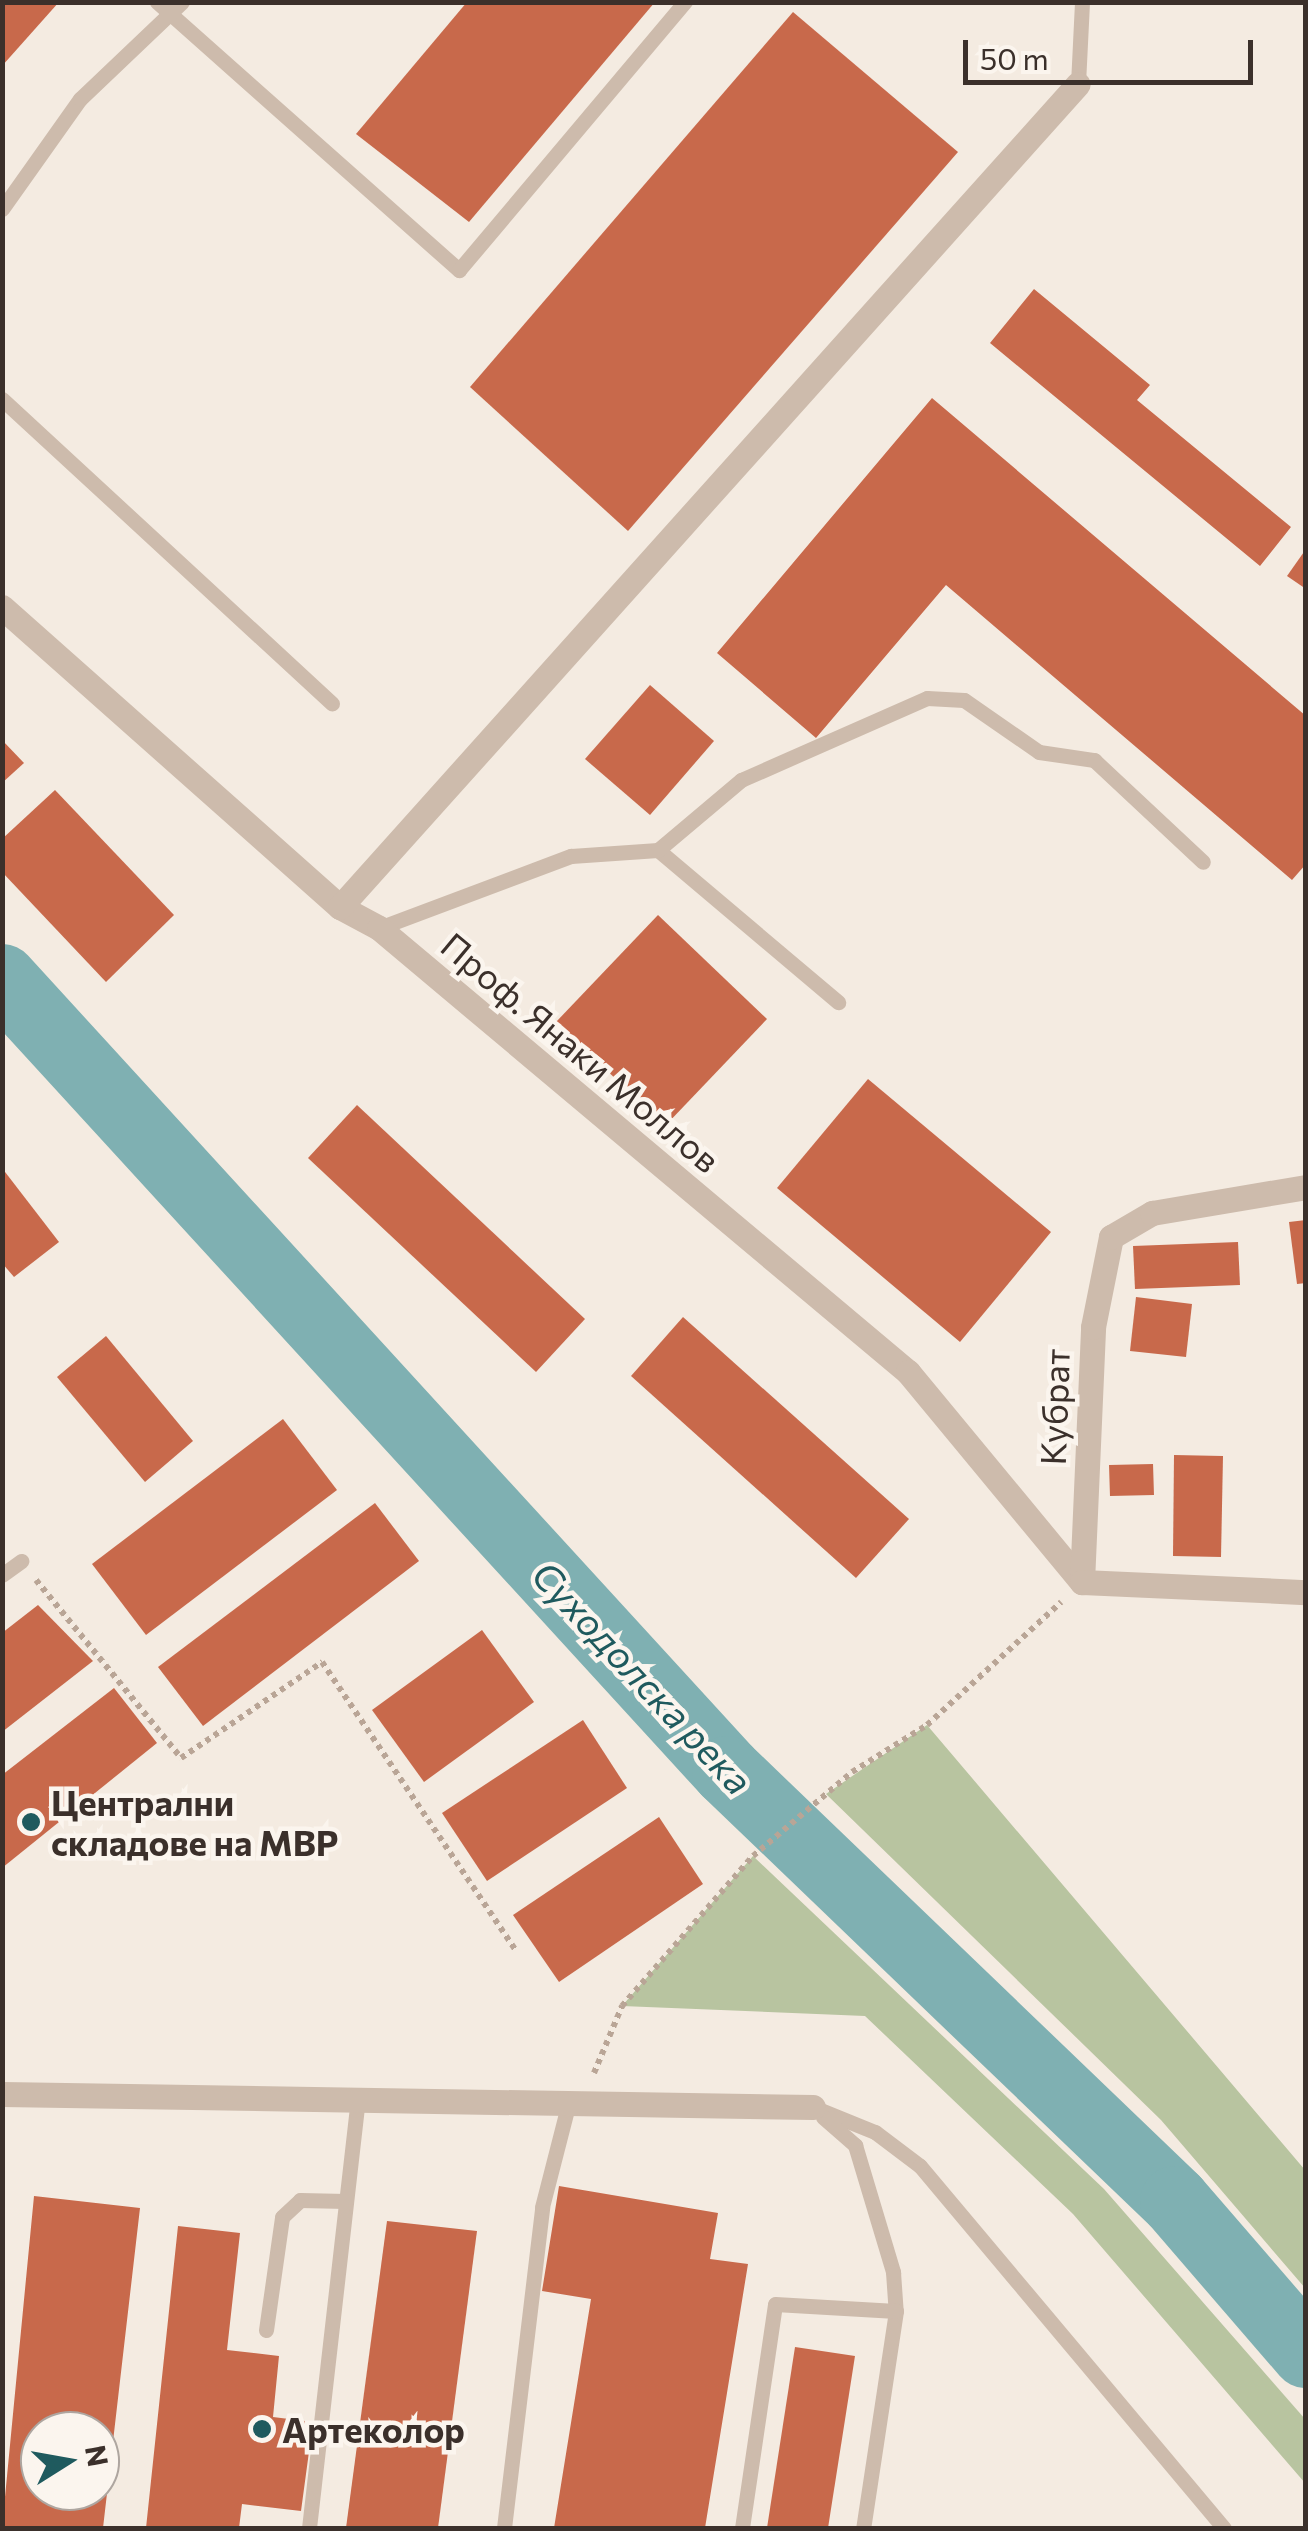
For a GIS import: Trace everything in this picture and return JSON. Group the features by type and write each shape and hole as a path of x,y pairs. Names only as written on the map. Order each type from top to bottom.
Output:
{"street":[{"path":"340,907 1078,84"},
{"name":"Проф. Янаки Моллов","path":"2,607 340,907 379,928 908,1372 1082,1582"},
{"name":"Кубрат","path":"1082,1582 1092,1327 1110,1237 1152,1213 1306,1187"},
{"path":"1082,1582 1306,1592"},
{"path":"2,2094 812,2107"}],"lane":[{"path":"157,2 168,18 460,270 685,2"},
{"path":"2,209 80,100 182,2"},
{"path":"1078,84 1082,2"},
{"path":"2,399 332,703"},
{"path":"379,928 571,856 658,850 741,780 927,698 964,700 1039,752 1094,760 1204,862"},
{"path":"658,850 838,1002"},
{"path":"2,1575 21,1560"},
{"path":"309,2528 358,2099"},
{"path":"504,2528 542,2207 576,2102"},
{"path":"812,2107 855,2145 896,2311 862,2528"},
{"path":"812,2107 874,2132 920,2166 1224,2528"},
{"path":"266,2330 282,2217 300,2200 346,2201"},
{"path":"742,2528 774,2304 896,2311"}],"path":[{"path":"21,1560 181,1758 322,1662 516,1951"},
{"path":"576,2102 622,2006 753,1856 826,1794 927,1726 1082,1582"}],"green space":[{"path":"927,1725 1305,2170 1305,2288 1161,2120 826,1794"},
{"path":"753,1856 1104,2189 1305,2419 1305,2483 1073,2214 865,2016 622,2006"}],"building":[{"path":"2,2 59,2 2,66"},
{"path":"467,2 655,2 469,222 356,134"},
{"path":"793,12 958,152 628,531 470,387"},
{"path":"1034,289 1150,385 1137,400 1291,527 1260,566 990,343"},
{"path":"932,398 1306,716 1306,864 1292,880 946,585 816,738 717,653"},
{"path":"1306,549 1306,589 1287,576"},
{"path":"650,685 714,741 650,815 585,759"},
{"path":"2,740 24,763 2,783"},
{"path":"55,790 174,915 106,982 2,872 2,839"},
{"path":"658,915 767,1019 665,1126 556,1022"},
{"path":"868,1079 1051,1232 960,1342 777,1188"},
{"path":"357,1105 585,1319 536,1372 308,1158"},
{"path":"2,1168 59,1242 14,1277 2,1263"},
{"path":"1306,1220 1306,1283 1297,1284 1289,1222"},
{"path":"1238,1242 1240,1285 1135,1289 1133,1246"},
{"path":"1136,1297 1192,1304 1186,1357 1130,1351"},
{"path":"683,1317 909,1519 856,1578 631,1376"},
{"path":"106,1336 193,1441 145,1482 57,1377"},
{"path":"283,1419 337,1490 146,1635 92,1564"},
{"path":"1174,1455 1223,1456 1221,1557 1173,1556"},
{"path":"1153,1464 1154,1495 1110,1496 1109,1465"},
{"path":"375,1503 419,1561 203,1726 158,1667"},
{"path":"38,1605 93,1661 2,1732 2,1633"},
{"path":"482,1630 534,1702 424,1782 372,1710"},
{"name":"Централни складове на МВР","path":"114,1688 157,1743 2,1868 2,1775"},
{"path":"583,1720 627,1788 487,1881 442,1813"},
{"path":"659,1817 703,1884 559,1982 513,1915"},
{"path":"559,2186 718,2213 710,2259 748,2264 705,2528 554,2528 591,2299 542,2291"},
{"path":"34,2196 140,2208 117,2411 20,2411 20,2511 105,2511 103,2528 2,2528"},
{"path":"387,2221 477,2231 438,2528 346,2528"},
{"path":"178,2226 240,2233 227,2350 279,2356 273,2417 313,2422 301,2511 242,2504 239,2528 146,2528"},
{"path":"795,2347 855,2356 828,2528 767,2528"}],"waterway":[{"name":"Суходолска река","path":"2,979 727,1771 1175,2201 1306,2353"}],"place":[{"name":"Централни складове на МВР","path":"31,1822"},
{"name":"Артеколор","path":"262,2429"}]}
